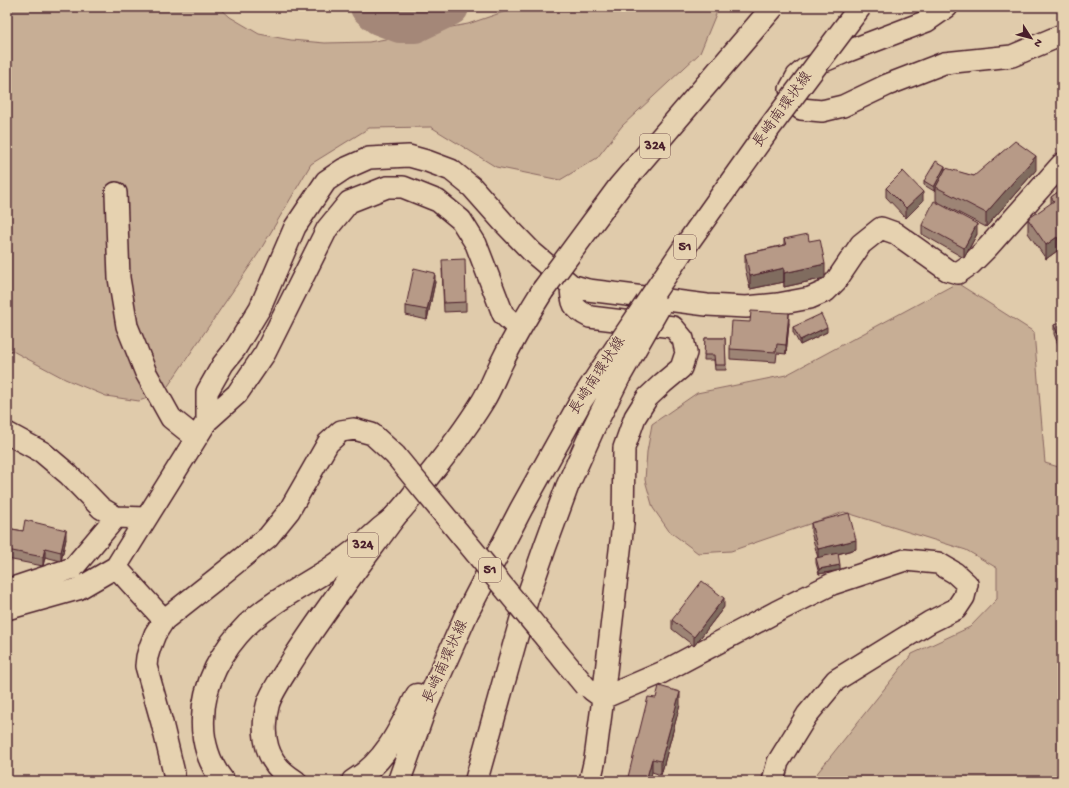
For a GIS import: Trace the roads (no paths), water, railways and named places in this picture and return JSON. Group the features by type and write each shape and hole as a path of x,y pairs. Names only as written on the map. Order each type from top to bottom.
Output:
{"highway":[{"name":"324","path":"223,781 212,763 206,747 202,729 203,708 207,687 217,665 230,644 247,625 268,608 329,569 362,545 396,515 438,465 484,400 519,329 543,290 619,187 773,7"},
{"name":"長崎南環状線","path":"399,781 425,708 467,613 521,509 581,401 610,373 692,250 770,127 860,7"},
{"name":"51","path":"476,781 527,599 567,487 593,429 610,373"},
{"name":"51","path":"353,781 372,767 389,747 403,724 513,508 581,401"},
{"path":"295,781 273,761 266,744 265,724 268,703 279,681 299,650 396,515"}],"street":[{"path":"947,7 927,21 805,69 798,76 790,89 792,99 801,109 822,111 843,106 887,85 944,63 1012,56 1062,35"},
{"path":"201,429 207,392 223,364 235,349 260,308 295,227 326,181 344,168 369,158 409,156 451,170 472,187 533,253 571,285 588,290 707,305 746,307 778,304 810,298 826,291 836,281 861,244 881,228 895,233 946,270 958,273 971,264 988,247 1062,164"},
{"path":"7,609 78,589 116,566 201,429 237,394 265,353 327,229 349,202 387,187 403,187 438,201 461,220 476,244 503,314 519,329"},
{"path":"116,193 119,278 127,326 146,373 171,418 201,429"},
{"path":"571,285 572,301 579,311 590,316 673,327 683,339 686,353 681,368 647,398 635,417 624,448 623,524 603,698 595,759 590,781"},
{"path":"174,781 174,773 146,666 147,657 155,634 164,620 268,537 289,511 328,443 341,431 354,429 372,434 395,455 585,686 603,698"},
{"path":"7,433 42,452 68,474 101,508 116,517 146,518"},
{"path":"7,590 73,568 116,517"},
{"path":"603,698 661,673 832,584 905,560 938,562 955,573 967,584 964,598 956,609 930,622 836,680 807,715 778,762 773,781"},
{"path":"116,566 164,620"}],"waterway":[{"path":"369,7 379,16 400,24 415,24 450,7"}]}
